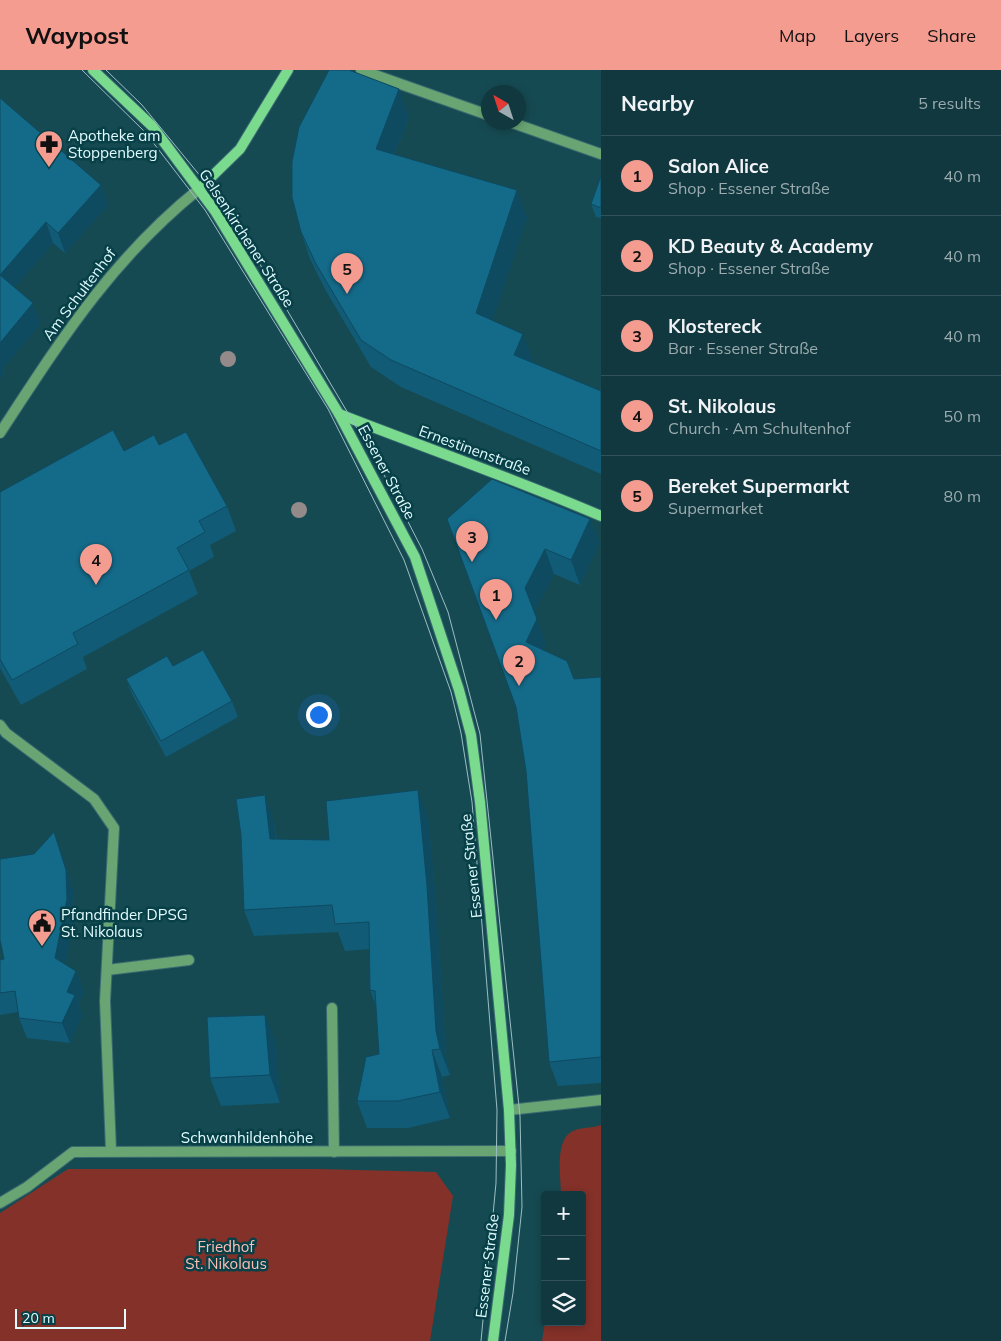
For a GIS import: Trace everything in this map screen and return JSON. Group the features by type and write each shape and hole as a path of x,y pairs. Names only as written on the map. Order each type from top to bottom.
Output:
{"main road":[{"name":"Gelsenkirchener Straße","path":"93,70 152,126 199,189 249,265 339,414"},
{"path":"199,189 240,150 288,70"},
{"name":"Ernestinenstraße","path":"339,414 426,449 524,483 601,516"},
{"name":"Essener Straße","path":"339,414 415,557 459,690 471,735 509,1110 511,1151 509,1215 493,1341"}],"street":[{"path":"361,70 381,74 481,112"},
{"path":"526,128 601,154"},
{"name":"Am Schultenhof","path":"0,433 92,297 154,227 199,189"},
{"path":"0,725 6,733 94,799 114,828 105,1001 111,1150"},
{"path":"107,970 190,960"},
{"path":"332,1008 334,1152"},
{"path":"509,1110 601,1100"},
{"name":"Schwanhildenhöhe","path":"0,1204 27,1187 73,1152 111,1150 511,1151"}],"green space":[{"path":"601,1125 601,1341 542,1341 544,1326 586,1326 586,1191 561,1191 560,1160 563,1142 567,1136 576,1130"},
{"name":"Friedhof St. Nikolaus","path":"68,1169 318,1169 436,1172 453,1196 430,1341 0,1341 0,1213"}],"building":[{"path":"329,70 349,70 399,89 376,149 517,190 476,313 523,334 514,355 601,391 601,451 391,360 361,340 316,264 301,232 292,197 292,162 299,127"},
{"path":"0,98 101,185 58,233 46,222 0,275"},
{"path":"601,176 601,208 591,204"},
{"path":"0,275 33,303 0,343"},
{"path":"113,430 124,451 154,435 159,445 186,432 227,506 199,521 205,532 177,548 189,570 73,633 78,644 12,680 0,659 0,492"},
{"path":"492,479 590,519 571,560 545,549 525,588 537,619 526,642 567,661 574,679 601,677 601,1057 549,1062 526,771 516,707 447,519"},
{"path":"203,650 232,701 161,741 126,679 167,656 173,666"},
{"path":"418,790 427,886 436,1031 440,1049 432,1050 440,1092 398,1101 357,1101 366,1057 379,1054 375,991 370,990 369,922 335,924 332,905 244,910 241,835 236,799 265,795 270,839 329,840 326,801"},
{"path":"54,832 66,870 67,899 55,958 76,971 67,992 75,995 62,1023 19,1018 15,991 0,993 0,960 4,959 0,940 0,859 34,854"},
{"path":"265,1015 270,1075 210,1078 207,1017"}],"tram line":[{"path":"82,70 145,132 205,210 328,409 404,560 451,692 461,733 472,802 497,1110 496,1183 481,1341"},
{"path":"106,70 142,105 206,183 261,266 381,469 422,549 448,612 480,734 520,1116 522,1207 513,1293 505,1341"}],"place":[{"name":"Apotheke am Stoppenberg","path":"49,168"},
{"name":"Bereket Supermarkt","path":"347,294"},
{"name":"Klostereck","path":"472,562"},
{"name":"St. Nikolaus","path":"96,585"},
{"name":"Salon Alice","path":"496,620"},
{"name":"KD Beauty & Academy","path":"519,686"},
{"name":"Pfandfinder DPSG St. Nikolaus","path":"42,947"}]}
